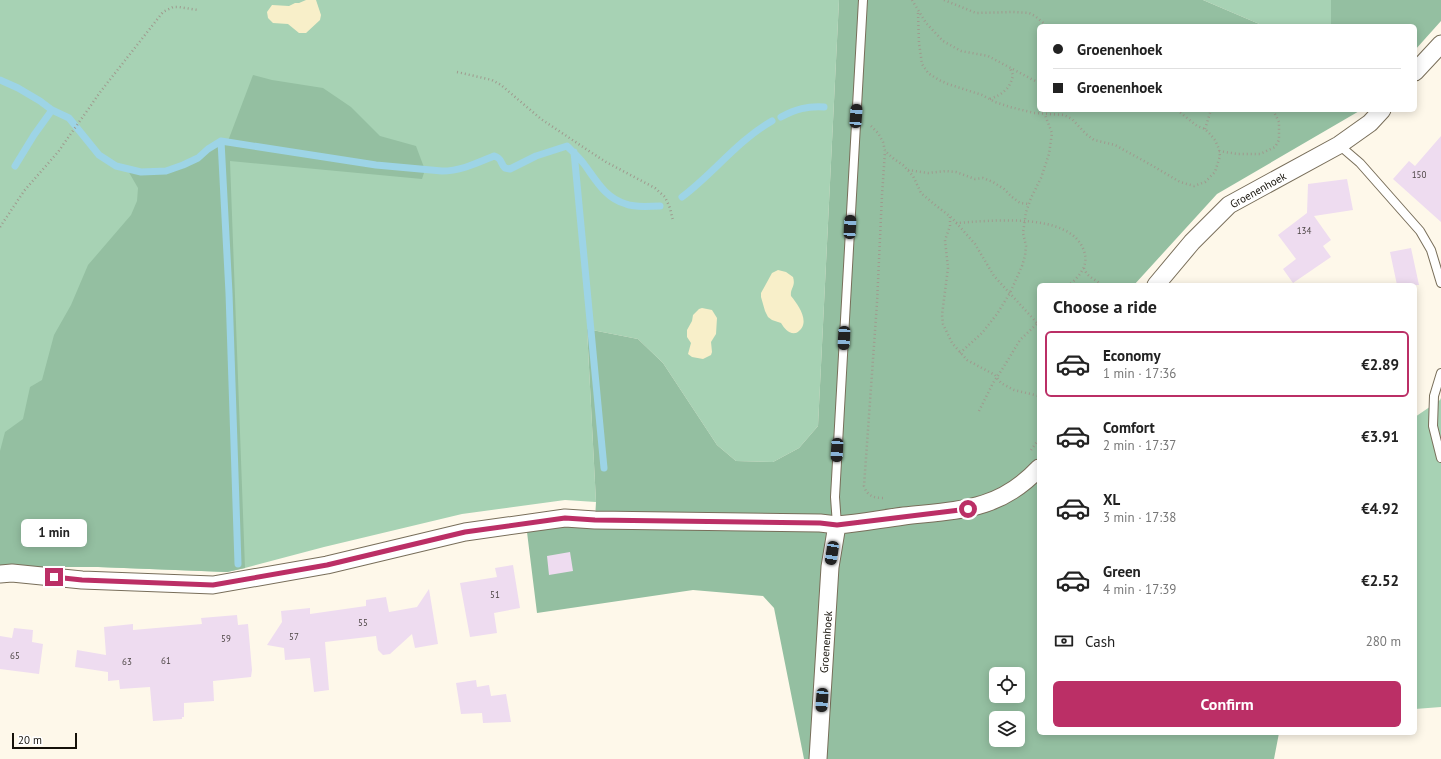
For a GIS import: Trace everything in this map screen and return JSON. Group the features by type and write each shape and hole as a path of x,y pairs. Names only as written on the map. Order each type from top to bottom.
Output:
{"street":[{"path":"1417,70 1441,44"},
{"name":"Groenenhoek","path":"1158,283 1192,242 1229,205 1339,145 1370,123 1380,112"},
{"path":"0,574 12,573 82,580 213,585 327,565 465,532 565,518 603,520 820,523 837,525 968,509 997,500 1027,481 1037,470"},
{"name":"Groenenhoek","path":"818,759 830,567 837,525"}],"lane":[{"path":"837,525 835,497 863,0"},
{"path":"1339,145 1360,163 1420,231 1431,250 1441,283"},
{"path":"1441,373 1434,396 1433,426 1441,458"}],"path":[{"path":"912,0 918,12 931,30 952,46 961,51 988,56 1037,82"},
{"path":"944,0 976,13 1029,13 1044,24"},
{"path":"0,227 24,191 67,139 163,12 173,7 198,10"},
{"path":"918,12 920,56 922,64 928,73 948,84 982,95 1010,107 1045,115 1064,115 1072,119 1094,140 1115,144 1132,155 1154,166 1170,177 1194,186 1205,182 1215,172 1220,156 1216,140 1205,129 1197,126 1180,112"},
{"path":"990,99 1003,94 1008,87 1013,75 1010,68"},
{"path":"457,72 492,80 501,85 542,119 589,151 606,162 655,188 665,197 670,208 673,221"},
{"path":"1205,129 1210,112"},
{"path":"1219,151 1238,154 1260,154 1275,147 1279,140 1279,122 1274,112"},
{"path":"960,352 982,333 1018,279 1025,256 1026,246 1023,233 1024,222 1029,204 1041,178 1049,154 1052,133 1045,115"},
{"path":"856,116 868,123 878,133 883,142 885,151 864,486 865,490 872,497 885,498"},
{"path":"885,151 913,176 921,193 950,216 975,244 994,276 1037,322"},
{"path":"907,170 928,173 946,171 956,172 975,180 983,178 1004,189 1020,203 1029,204"},
{"path":"950,216 950,226 945,240 948,268 942,315 952,343 967,360 997,377 1000,383 1007,387 1037,395"},
{"path":"956,223 1003,221 1024,222 1053,226 1064,230 1075,236 1082,244 1086,256 1086,263 1084,267 1072,283"},
{"path":"1084,267 1088,276 1099,283"},
{"path":"979,411 993,383 1020,340 1037,324"},
{"path":"1029,453 1037,442"}],"green space":[{"path":"0,0 839,0 818,426 799,448 773,462 736,461 717,445 663,363 638,339 587,329 596,502 565,500 462,514 227,572 98,567 0,567"},
{"path":"839,0 1203,0 1259,24 1037,24 1037,112 1358,112 1217,194 1136,283 1037,283 1037,735 1279,735 1274,759 804,759 774,608 763,596 693,590 537,613 526,524 595,520 596,502 587,329 638,339 663,363 717,445 736,461 773,462 799,448 818,426"},
{"path":"1203,0 1331,0 1331,24 1259,24"},
{"path":"1331,0 1441,0 1441,21 1417,48 1417,24 1331,24"},
{"path":"253,75 272,80 323,88 351,107 380,136 416,146 425,170 422,179 230,161 245,568 227,572 98,567 0,567 0,451 5,432 23,419 30,387 42,380 54,335 71,305 88,265 131,215 137,201 138,188 127,169 155,171 173,169 191,162 216,144 228,141"},
{"path":"1441,398 1441,707 1417,709 1417,416"}],"sand":[{"path":"306,0 316,0 321,15 320,20 306,33 299,33 288,24 273,23 268,18 267,12 272,5 289,6"},
{"path":"778,270 786,272 793,277 794,283 791,296 800,310 804,320 801,329 796,333 789,332 781,323 768,317 761,297 761,293 772,273"},
{"path":"702,308 712,310 717,318 716,334 711,342 711,355 703,359 692,357 688,354 691,343 687,337 687,330 692,321 693,315"}],"building":[{"path":"1441,136 1441,222 1393,179 1409,161 1415,166"},
{"path":"1347,179 1353,210 1314,216 1331,240 1323,246 1331,257 1293,283 1283,269 1296,259 1278,235 1307,213 1308,184"},
{"path":"1411,248 1419,285 1417,285 1417,283 1397,283 1390,252"},
{"path":"570,552 573,571 549,575 547,556"},
{"path":"513,565 520,608 494,613 497,633 470,637 460,583 497,577 495,568"},
{"path":"429,589 438,644 415,648 412,634 390,654 383,655 378,650 376,636 325,642 329,690 314,692 310,658 285,660 284,648 267,645 282,622 281,611 310,608 310,614 366,606 366,600 386,597 389,612 417,607"},
{"path":"237,615 238,625 248,624 252,670 251,677 213,681 214,701 184,703 184,717 182,717 182,719 153,721 150,687 120,689 119,680 108,681 108,672 75,667 77,650 106,655 104,627 133,624 133,630 202,624 201,618"},
{"path":"14,628 33,630 32,642 43,644 39,674 0,669 0,636 12,638"},
{"path":"476,680 477,687 489,685 491,696 506,694 511,722 483,723 482,713 461,714 456,683"}],"waterway":[{"path":"0,80 18,88 52,110 69,118 99,155 116,166 141,172 166,171 183,165 198,158 208,149 221,141 376,165 442,171 462,168 494,156 500,159 505,168 510,169 536,156 567,146 582,161 602,188 612,197 634,206 660,206"},
{"path":"781,117 802,109 824,107"},
{"path":"15,166 34,135 52,110"},
{"path":"682,197 694,188 748,138 772,121"},
{"path":"221,141 229,293 238,564"},
{"path":"574,152 604,468"}],"route":[{"path":"54,577 82,580 213,585 327,565 465,532 565,518 595,520 820,523 837,525 968,509"}]}
